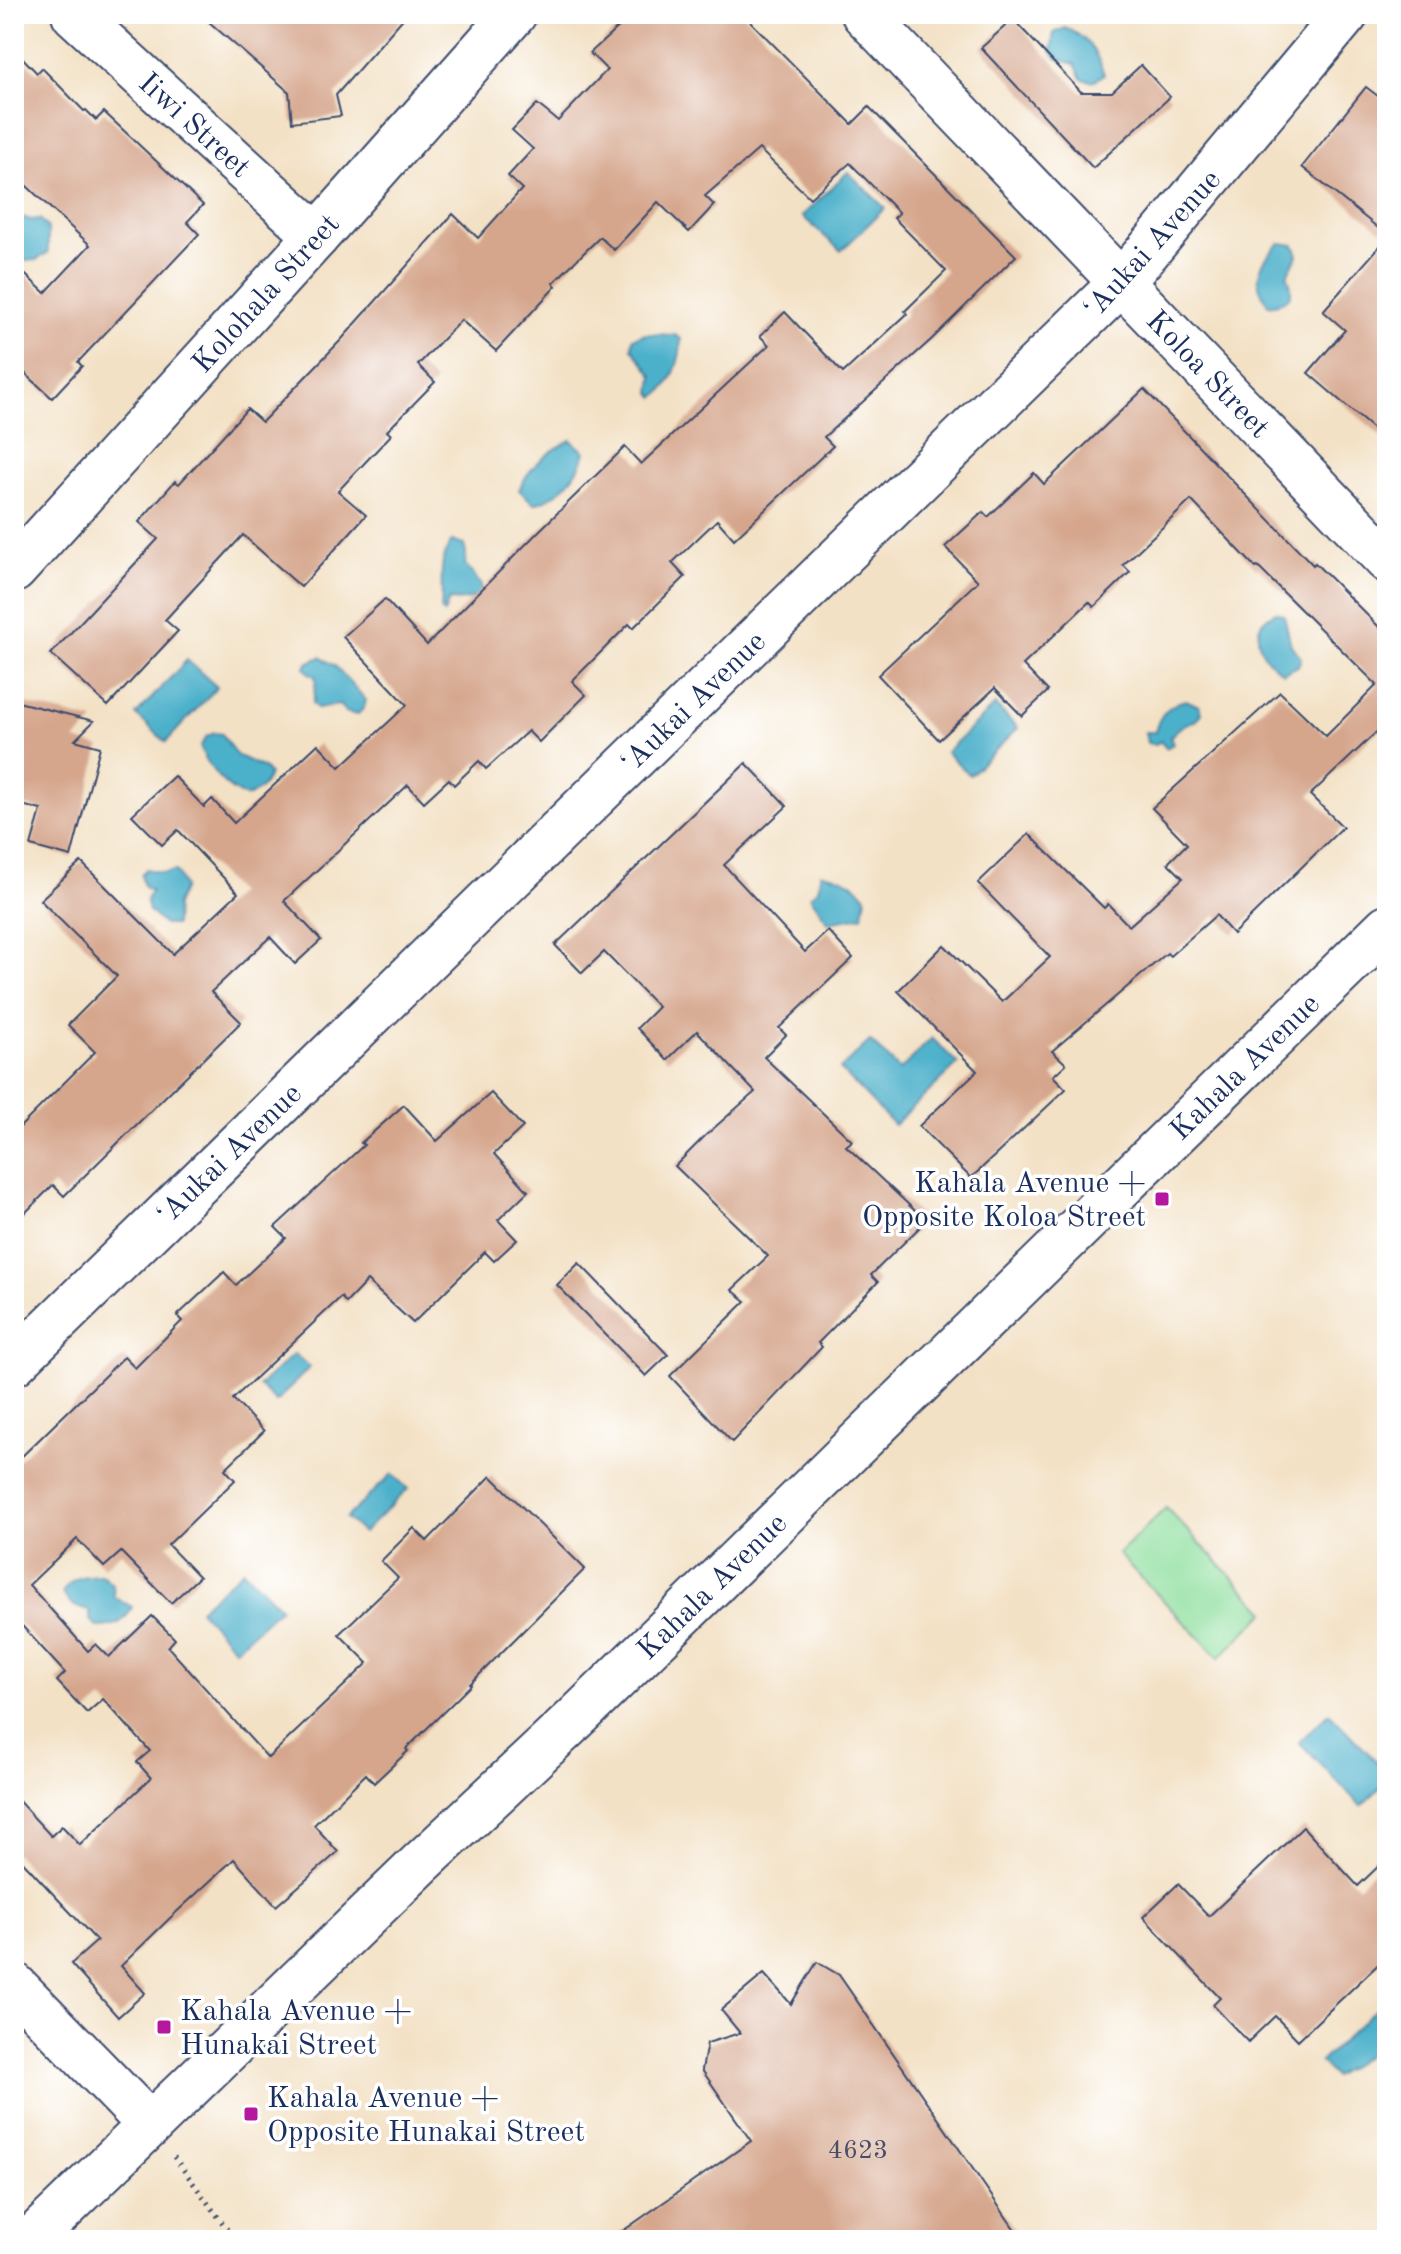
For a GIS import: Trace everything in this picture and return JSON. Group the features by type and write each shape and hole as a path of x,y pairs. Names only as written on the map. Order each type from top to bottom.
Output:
{"street":[{"name":"Iiwi Street","path":"74,14 317,236"},
{"name":"Kolohala Street","path":"14,570 514,14"},
{"name":"Koloa Street","path":"864,14 1387,560"},
{"name":"ʻAukai Avenue","path":"14,1363 1122,282 1346,14"},
{"name":"Kahala Avenue","path":"31,2240 422,1862 574,1720 1387,927"},
{"path":"14,1985 150,2125"}],"path":[{"path":"150,2125 235,2240"}],"green space":[{"path":"1166,1508 1266,1612 1219,1658 1118,1554"}],"water":[{"path":"1065,28 1079,35 1090,46 1104,74 1094,80 1082,79 1075,64 1057,59 1051,51 1054,33"},
{"path":"848,172 885,208 841,251 802,216"},
{"path":"14,214 31,220 40,219 48,228 48,253 36,260 25,261 15,253 20,241 14,235"},
{"path":"1280,243 1294,245 1298,255 1287,275 1291,293 1286,300 1268,305 1260,288 1259,273"},
{"path":"645,334 675,335 681,339 675,371 667,386 655,397 651,393 653,376 632,348 633,338"},
{"path":"571,440 585,452 578,469 559,491 534,504 519,490 523,481 540,460"},
{"path":"452,541 464,545 465,564 481,585 480,594 465,600 449,600 444,613 441,611 442,566"},
{"path":"1276,612 1284,615 1291,645 1301,658 1298,666 1283,673 1268,659 1259,643 1260,626"},
{"path":"321,657 335,666 366,700 364,708 357,715 346,712 339,705 317,708 313,704 316,679 305,668 307,663"},
{"path":"187,660 217,687 166,742 136,715"},
{"path":"1186,700 1199,706 1201,713 1197,720 1176,731 1170,737 1173,744 1166,748 1160,741 1155,745 1147,743 1145,732 1155,732 1165,711"},
{"path":"995,705 1018,728 970,775 946,752"},
{"path":"214,733 222,734 236,755 264,768 269,774 258,791 247,797 239,794 213,770 200,747 206,737"},
{"path":"146,869 163,873 176,871 184,887 176,905 175,925 164,925 149,911 146,900 151,891 144,887 141,875"},
{"path":"821,873 846,880 866,896 863,916 828,922 810,896 818,889"},
{"path":"932,1038 958,1064 894,1125 840,1069 870,1041 900,1070"},
{"path":"294,1354 310,1367 276,1402 259,1386"},
{"path":"392,1474 408,1489 363,1533 346,1518"},
{"path":"243,1570 280,1608 235,1649 199,1609"},
{"path":"102,1575 113,1585 114,1597 132,1607 118,1623 97,1627 90,1620 87,1609 73,1605 62,1593 79,1578"},
{"path":"1329,1713 1387,1772 1387,1781 1361,1806 1299,1742"},
{"path":"1387,1998 1387,2042 1334,2077 1320,2062"}],"building":[{"path":"200,14 407,14 336,95 341,116 292,122 289,92"},
{"path":"633,14 743,14 852,124 869,107 1016,256 932,339 824,437 833,446 734,539 717,520 672,563 685,577 633,628 629,624 572,681 586,695 539,742 528,731 486,769 479,761 454,785 449,779 424,802 408,785 284,901 321,940 295,964 270,937 211,992 241,1022 64,1196 53,1185 14,1224 14,1133 95,1052 68,1025 117,976 40,900 81,862 173,954 238,893 178,830 162,845 132,815 174,776 204,807 212,799 234,823 318,744 340,767 407,705 343,637 385,599 427,645 625,447 641,464 769,345 760,336 785,312 843,373 907,314 905,311 946,271 894,218 899,213 850,163 810,198 759,149 705,196 714,205 689,232 658,202 614,250 600,237 553,283 556,286 496,351 461,320 418,365 435,382 387,431 391,435 338,491 366,515 301,587 243,535 165,620 178,631 108,706 51,654 158,539 139,522 175,481 179,484 247,409 262,422 341,340 453,214 478,238 522,189 508,176 533,149 512,130 537,104 558,121 607,70 590,53"},
{"path":"1013,19 1081,92 1112,92 1141,65 1170,97 1093,168 981,48"},
{"path":"14,49 37,73 42,68 96,120 104,112 203,205 187,222 199,234 78,362 82,366 52,398 14,363 14,264 45,293 90,245 14,174"},
{"path":"1366,87 1387,103 1387,235 1302,167"},
{"path":"1387,238 1387,441 1308,373 1345,330 1323,311"},
{"path":"1144,389 1313,565 1315,563 1387,635 1387,722 1310,795 1343,827 1233,934 1216,915 1052,1051 1066,1064 1053,1076 1066,1089 971,1178 919,1126 977,1071 898,991 944,945 1002,1002 1050,957 978,883 1029,834 1104,908 1108,904 1129,926 1183,878 1168,863 1187,844 1152,808 1280,692 1326,736 1377,685 1191,500 1123,565 1130,572 1094,607 1089,602 1023,665 1048,691 1022,716 995,688 939,740 878,675 978,581 945,547 983,512 988,517 1034,473 1044,484"},
{"path":"14,701 94,721 75,740 100,747 71,857 31,846 41,810 14,803"},
{"path":"746,763 787,806 724,865 805,952 828,931 853,958 779,1028 786,1035 764,1057 852,1141 846,1146 926,1221 871,1275 878,1282 818,1343 822,1347 732,1442 670,1376 746,1301 732,1290 768,1256 675,1166 755,1092 697,1031 667,1060 637,1028 658,1007 604,952 582,973 555,945"},
{"path":"491,1093 523,1127 494,1154 528,1191 498,1220 517,1240 494,1261 485,1252 413,1323 367,1281 346,1303 341,1297 233,1399 264,1431 225,1469 235,1480 168,1545 199,1577 171,1603 121,1552 104,1567 77,1539 29,1585 88,1651 96,1644 109,1657 152,1616 175,1639 168,1647 268,1758 368,1663 339,1634 398,1578 381,1561 414,1528 427,1541 491,1476 585,1569 406,1749 408,1751 374,1783 366,1774 314,1825 338,1852 276,1906 234,1859 169,1919 121,1966 145,1993 118,2017 71,1964 97,1941 14,1852 14,1796 51,1836 62,1826 80,1845 151,1778 137,1762 150,1751 103,1699 87,1713 57,1681 65,1673 14,1617 14,1464 124,1357 135,1368 182,1321 177,1316 224,1272 236,1285 286,1238 275,1227 404,1105 437,1141"},
{"path":"579,1263 668,1355 646,1376 557,1285"},
{"path":"1303,1827 1358,1886 1387,1858 1387,1956 1298,2040 1275,2016 1248,2042 1213,2005 1220,1998 1143,1917 1178,1884 1209,1916"},
{"path":"817,1962 839,1975 1022,2240 610,2240 751,2141 702,2070 707,2043 740,2033 721,2010 764,1974 791,2004"}],"place":[{"name":"Kahala Avenue + Opposite Koloa Street","path":"1162,1199"},
{"name":"Kahala Avenue + Hunakai Street","path":"164,2027"},
{"name":"Kahala Avenue + Opposite Hunakai Street","path":"251,2114"}]}
